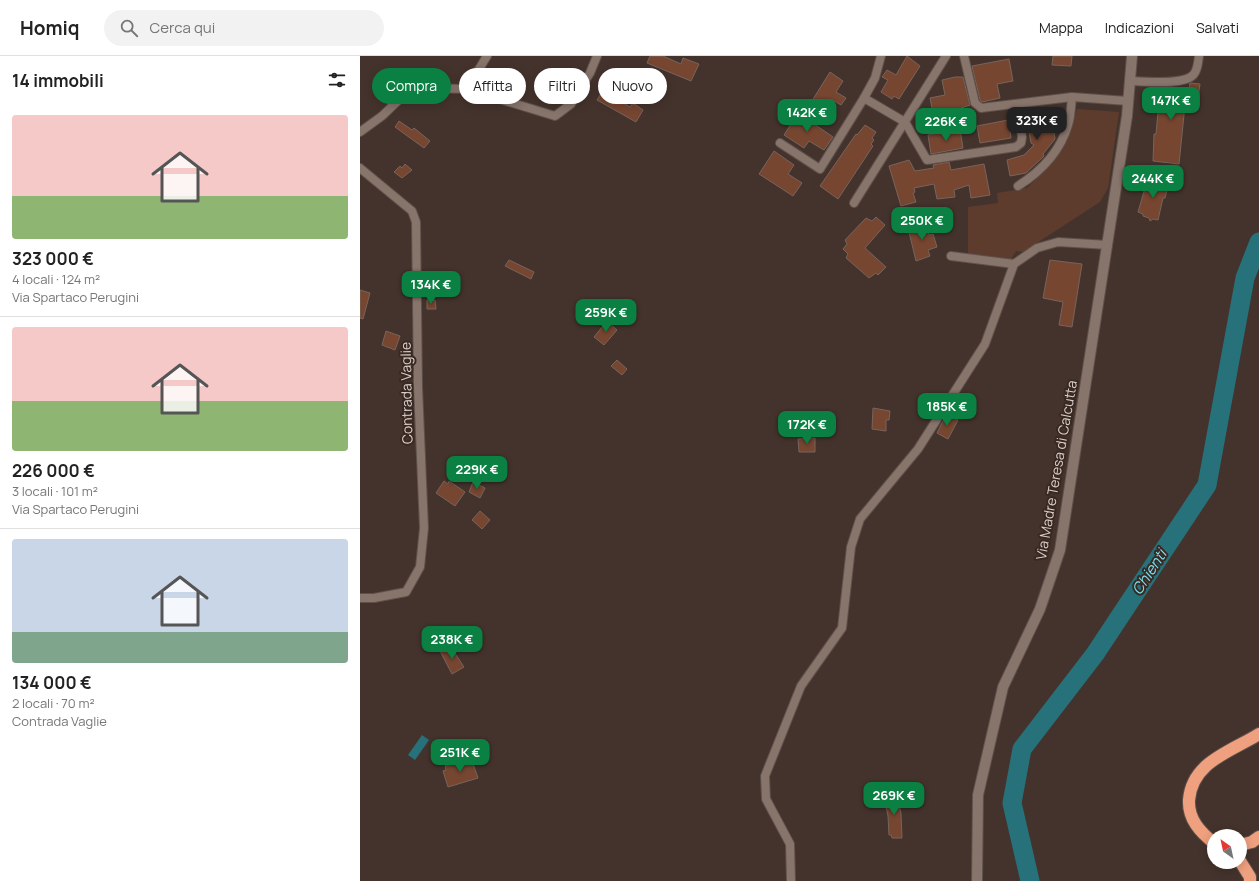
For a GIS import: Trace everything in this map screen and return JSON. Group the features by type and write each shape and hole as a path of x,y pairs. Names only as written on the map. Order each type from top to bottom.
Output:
{"highway":[{"path":"1207,837 1202,833 1193,820 1189,804 1190,787 1199,771 1216,758 1259,734"},
{"path":"1247,843 1252,842 1259,837"},
{"path":"1245,869 1250,877 1250,881"}],"main road":[{"name":"Via Madre Teresa di Calcutta","path":"977,881 978,795 1002,687 1040,609 1060,550 1108,244 1128,101 1132,56"}],"street":[{"path":"480,68 487,56"},
{"path":"516,104 555,116 571,104 590,73 597,56"},
{"path":"780,143 820,170 875,78 881,56"},
{"path":"854,203 946,56"},
{"path":"964,56 975,103 981,108 1072,97 1128,101"},
{"path":"1130,82 1179,81 1193,76 1197,69 1199,56"},
{"path":"360,132 382,116 404,95 422,88 459,89"},
{"path":"1018,186 1036,175 1057,149 1068,125 1072,97"},
{"path":"864,98 905,122 927,160 1016,147 1021,143 1022,137 1018,104"},
{"name":"Contrada Vaglie","path":"360,168 412,211 416,222 418,387 424,528 420,567 406,592 374,598 360,598"},
{"path":"791,881 790,844 766,799 765,776 801,686 842,628 851,548 860,519 918,449 985,344 1014,264 1037,248 1058,242 1108,244"},
{"path":"951,256 1014,264"}],"shaded area":[{"path":"1077,109 1119,112 1108,188 1100,202 1023,252 1016,251 1009,262 968,255 968,207 998,203 997,193 1027,188 1051,164 1068,139"}],"water":[{"path":"422,735 429,740 415,760 408,755"}],"building":[{"path":"650,56 663,56 681,64 683,58 699,64 691,81 667,71 667,68 659,68 647,63"},
{"path":"907,56 920,66 899,99 894,96 892,99 881,92 888,80 882,77 887,70 896,75"},
{"path":"1053,56 1072,56 1071,66 1052,65"},
{"path":"1009,59 1013,81 997,84 1000,98 982,102 980,100 972,66"},
{"path":"830,72 843,81 836,92 846,98 841,105 831,99 823,112 810,104"},
{"path":"963,77 970,105 961,108 963,125 957,126 954,110 933,113 930,98 945,95 942,80"},
{"path":"1190,83 1200,84 1197,106 1185,105 1179,164 1153,161 1154,134 1156,134 1158,112 1152,112 1154,90 1169,91 1169,88 1189,90"},
{"path":"604,104 625,104 630,107 632,104 634,104 643,110 636,122"},
{"path":"1060,110 1063,123 1062,126 1057,127 1057,131 1054,132 1055,139 1043,154 1044,156 1026,173 1010,176 1007,160 1024,155 1034,145 1031,143 1026,117"},
{"path":"798,113 833,137 824,150 809,141 804,148 784,135"},
{"path":"1008,120 1011,138 980,143 977,126"},
{"path":"399,121 412,130 414,128 430,141 424,148 395,127"},
{"path":"865,125 876,132 872,138 874,140 871,144 873,146 838,199 820,186 856,134 857,135"},
{"path":"960,129 963,148 931,154 928,135"},
{"path":"774,151 794,165 788,174 802,183 793,196 759,174"},
{"path":"909,160 915,171 934,168 933,165 949,162 951,170 984,164 990,195 971,198 969,185 954,190 955,197 937,199 934,184 914,188 915,192 913,193 916,202 901,206 889,166"},
{"path":"405,164 412,170 402,178 394,172 400,166 402,168"},
{"path":"1148,178 1169,183 1165,198 1163,198 1158,220 1153,219 1150,221 1149,218 1138,212"},
{"path":"876,217 885,225 865,248 886,267 878,275 876,273 869,278 846,258 848,254 843,249 847,244 845,240 866,218 872,221"},
{"path":"925,222 929,235 933,234 937,247 928,250 930,256 916,261 908,228"},
{"path":"509,260 534,272 531,279 505,266"},
{"path":"1050,260 1082,264 1072,327 1059,325 1063,302 1043,298"},
{"path":"360,290 370,293 363,319 360,318"},
{"path":"427,300 435,300 436,309 427,309"},
{"path":"607,321 617,330 604,345 594,337"},
{"path":"386,331 400,336 395,350 382,345"},
{"path":"617,360 627,369 622,375 611,366"},
{"path":"873,408 890,411 889,420 886,420 886,431 872,429"},
{"path":"946,415 958,420 948,439 937,433"},
{"path":"815,438 815,452 799,452 798,439"},
{"path":"444,481 448,484 449,481 465,492 455,506 436,493"},
{"path":"473,482 485,488 480,498 469,492"},
{"path":"480,511 490,520 482,529 472,520"},
{"path":"448,647 452,649 464,667 452,674 440,651"},
{"path":"471,758 478,778 448,787 443,771 446,770 445,766"},
{"path":"897,794 901,814 902,838 892,838 891,835 889,835 888,816 884,797"}],"waterway":[{"name":"Chienti","path":"1030,881 1012,803 1022,749 1095,654 1207,485 1245,278 1259,242"}]}
